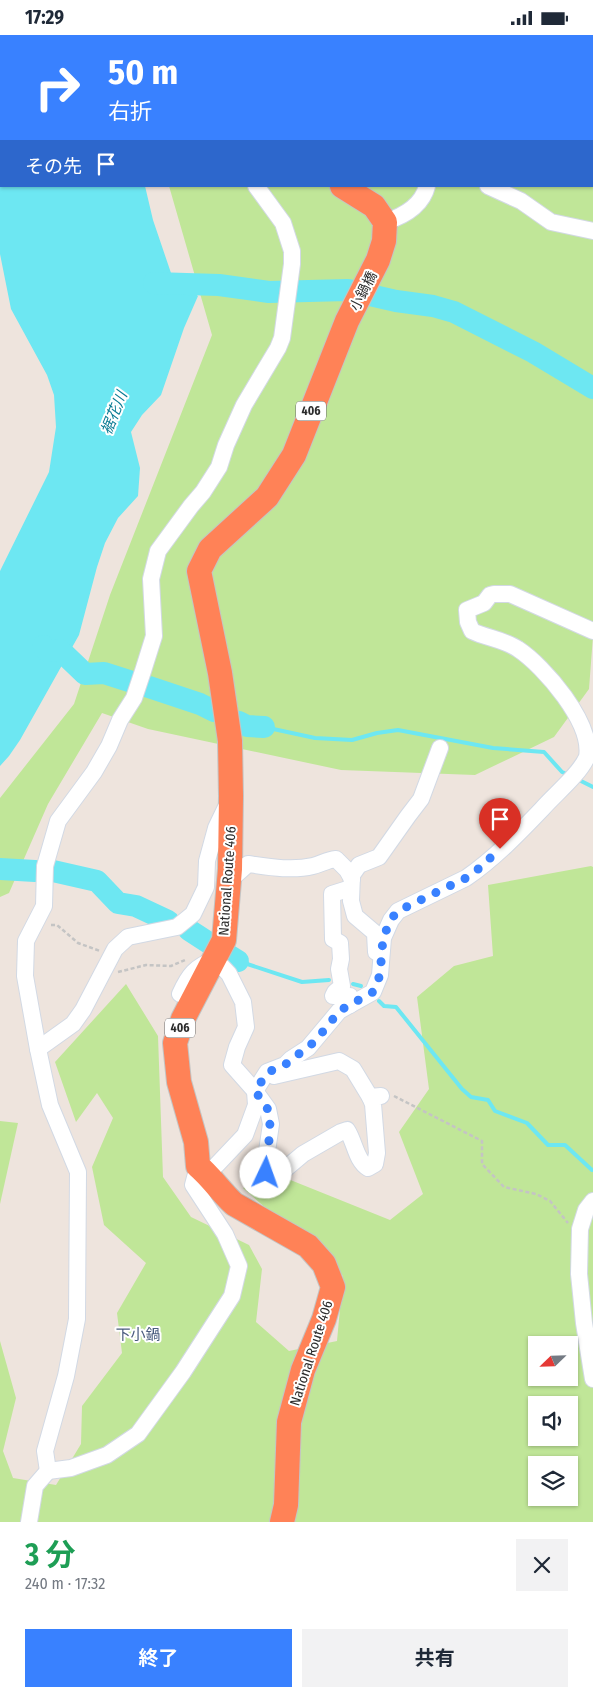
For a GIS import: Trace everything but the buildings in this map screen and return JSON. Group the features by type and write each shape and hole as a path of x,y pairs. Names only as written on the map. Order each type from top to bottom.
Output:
{"highway":[{"path":"344,187 374,206 385,221"},
{"name":"小鍋橋","path":"347,321 378,260 384,241 385,221"},
{"name":"National Route 406","path":"282,1522 286,1505 289,1422 303,1370 324,1319 333,1287 324,1264 308,1246 234,1204 203,1170 179,1082 175,1043 183,1019 224,940 229,881 232,797 230,741 220,673 199,571 210,549 267,497 294,455 347,321"}],"street":[{"path":"48,1471 45,1451 66,1376 77,1319 78,1172 50,1105 25,976 26,941 44,907 45,866 58,821 94,772 134,698 154,636 151,579 158,551 220,467 226,445 244,405 278,348 284,329 292,251 283,223 257,187"},
{"path":"385,221 398,218 422,201 427,187"},
{"path":"490,187 521,201 551,222 593,231"},
{"path":"29,1522 36,1486 48,1471 71,1468 107,1455 138,1434 183,1372 232,1296 239,1266 226,1235 193,1185 203,1170 245,1135 256,1105 259,1085 268,1072 285,1065 308,1048 339,1011 373,992 380,975 383,938 391,919 398,911 466,878 476,871 531,819 577,771 587,756 588,735 576,707 547,672 517,649 472,631 468,621 467,610 484,603 490,595 510,593 593,631"},
{"path":"382,962 376,953 375,933 355,916 351,901 352,875 359,865 379,857 421,799 440,748"},
{"path":"38,1049 73,1024 83,1010 115,949 128,937 177,927 193,914 206,887 207,861 216,828 232,797"},
{"path":"229,881 248,864 278,868 312,866 328,859 336,859 347,870 351,883"},
{"path":"350,1005 350,996 334,996 334,993 342,986 339,969 341,959 340,943 333,939 332,894 351,883"},
{"path":"180,994 186,980 200,965 215,959 229,974 243,1003 246,1027 237,1047 232,1065 259,1085 268,1109 271,1124 266,1173 271,1177 278,1175 303,1154 347,1130 362,1164 368,1168 375,1164 377,1153 373,1104 375,1097 353,1069 339,1061 259,1085"},
{"path":"593,1201 586,1210 580,1229 578,1274 593,1379"}],"path":[{"path":"375,1097 392,1095 482,1141 482,1164 504,1187 536,1194 550,1201 573,1230 583,1218"}],"green space":[{"path":"169,187 593,187 593,636 589,689 554,737 475,775 341,770 148,729 102,713 48,804 9,893 0,897 0,798 74,704 110,595 212,335"},
{"path":"593,867 593,1522 0,1522 0,1341 16,1398 3,1451 13,1478 56,1485 81,1444 82,1406 122,1353 117,1313 146,1263 104,1225 92,1167 113,1118 97,1093 76,1122 55,1062 126,984 158,1036 163,1177 191,1217 249,1245 262,1269 256,1322 289,1351 337,1341 343,1276 243,1188 278,1175 390,1220 423,1194 399,1132 429,1089 417,997 454,966 493,956 488,885"},
{"path":"0,1121 18,1123 0,1204"}],"water":[{"name":"裾花川","path":"0,187 145,187 153,220 171,273 198,296 184,328 161,395 142,415 131,432 140,468 138,496 118,518 105,543 79,635 20,740 0,766 0,571 49,472 56,427 54,395 47,375 11,309 0,254"}],"waterway":[{"path":"154,283 219,285 269,292 348,290 396,301 433,306 454,312 533,352 593,388"},
{"path":"43,646 47,651 60,650 85,674 104,673 129,681"},
{"path":"149,687 200,704 214,711"},
{"path":"239,722 247,726 264,727"},
{"path":"264,727 315,738 352,740 377,733 398,730 493,748 544,752 562,772 569,775"},
{"path":"577,779 593,787"},
{"path":"0,869 35,871"},
{"path":"53,871 97,881 118,903 136,906 168,921"},
{"path":"189,930 209,943"},
{"path":"230,956 238,961"},
{"path":"238,961 302,982 329,980"},
{"path":"353,984 361,986"},
{"path":"379,1001 384,1006 396,1007 462,1089 471,1097 488,1100 495,1111 527,1123 548,1145 565,1145 592,1170"}],"district":[{"name":"下小鍋","path":"138,1335"}],"route":[{"path":"266,1173 266,1157 271,1124 268,1109 255,1091 268,1072 285,1065 308,1048 339,1011 373,992 380,975 383,938 391,919 398,911 466,878 500,849"}]}
